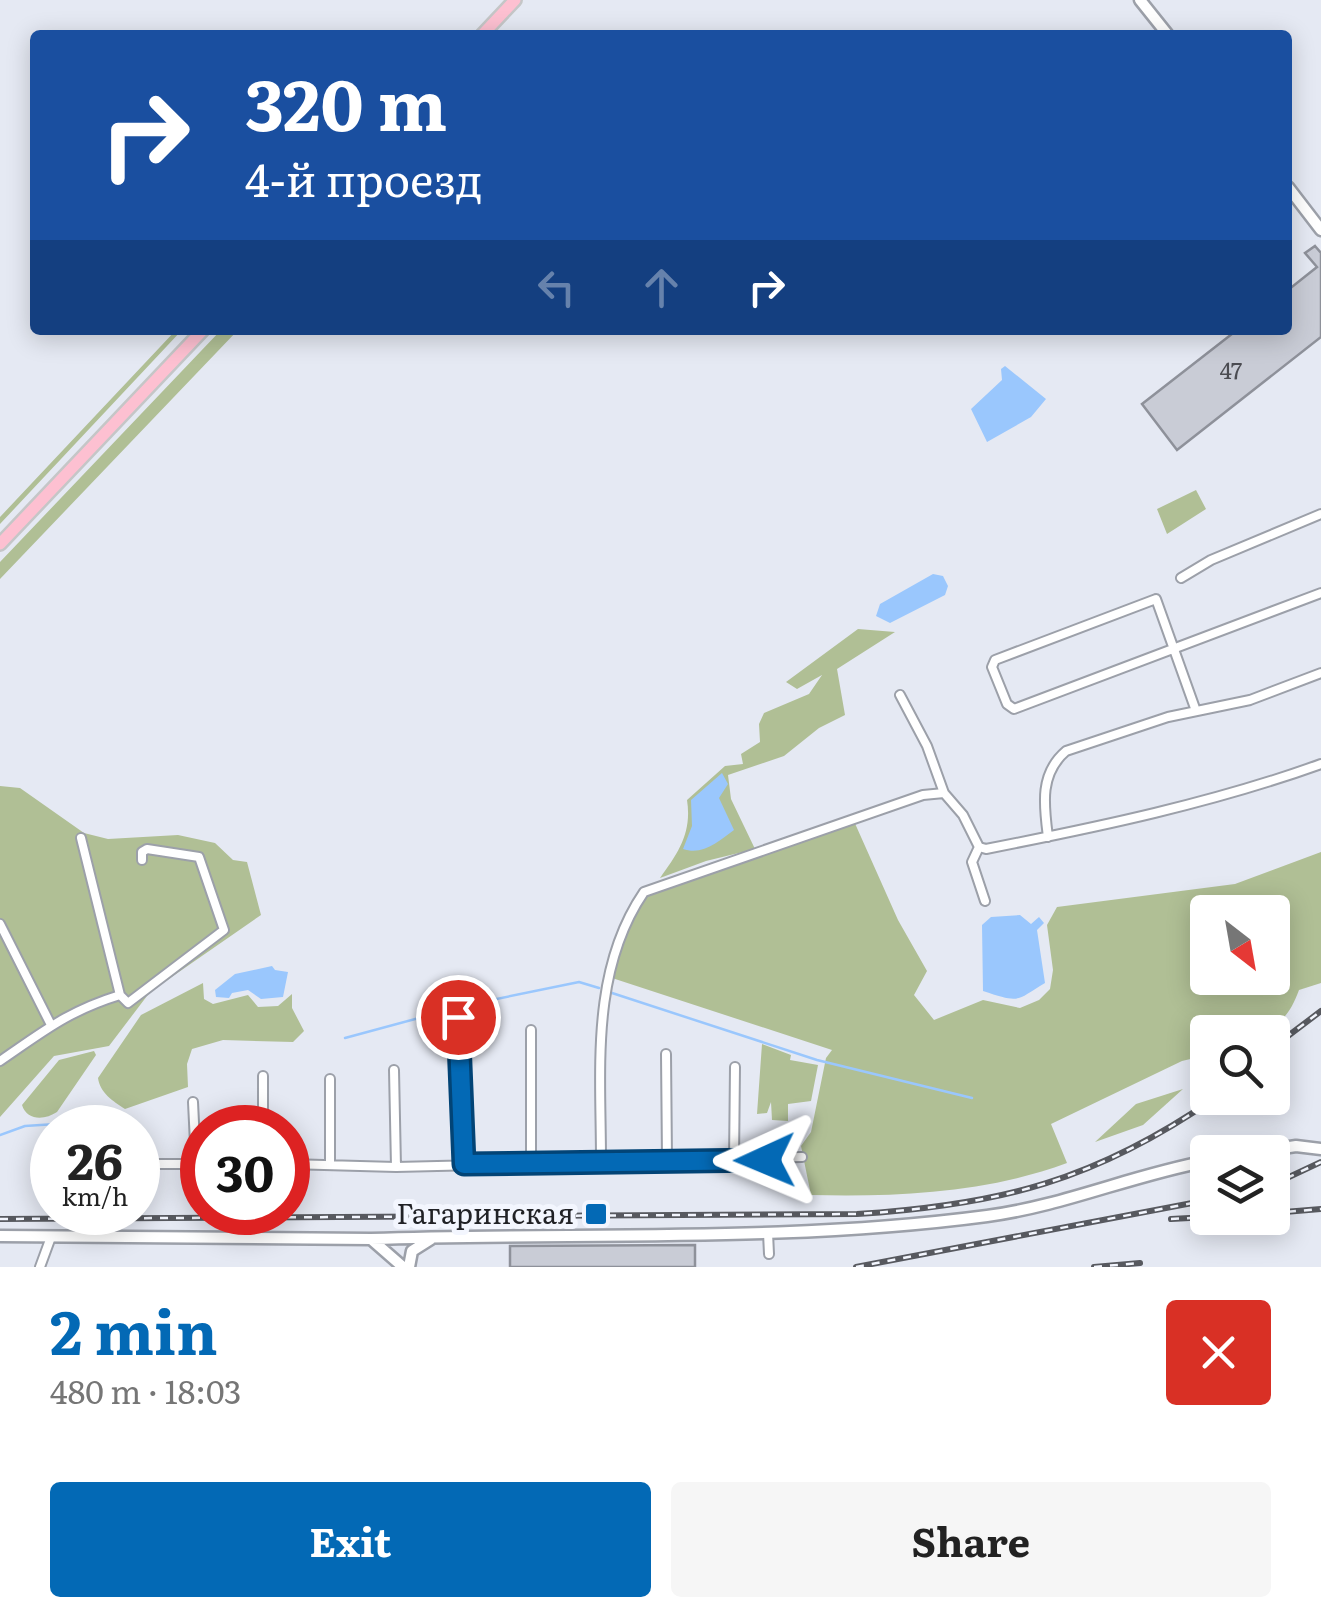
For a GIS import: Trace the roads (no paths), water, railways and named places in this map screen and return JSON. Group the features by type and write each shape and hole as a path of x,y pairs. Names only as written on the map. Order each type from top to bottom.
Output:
{"main road":[{"path":"487,30 515,0"},
{"path":"1140,0 1164,30"},
{"path":"1292,192 1321,230"},
{"path":"0,544 198,335"},
{"path":"1290,1147 1321,1150"},
{"path":"0,1236 372,1239 768,1233 1011,1212 1190,1166"},
{"path":"394,1256 403,1258 437,1237"},
{"path":"401,1238 412,1252"},
{"path":"394,1256 392,1242 401,1238"},
{"path":"372,1239 406,1267 412,1252"}],"street":[{"path":"1181,578 1211,560 1320,517"},
{"path":"1196,710 1175,648 1156,599 995,660 992,667 1007,704 1014,710 1175,648 1321,592"},
{"path":"1048,837 1043,793 1059,757 1102,738 1196,710 1250,700 1321,673"},
{"path":"900,695 927,746 944,792 963,815 979,847 986,850 1234,792 1321,764"},
{"path":"601,1160 600,1007 623,936 644,892 922,795 944,792"},
{"path":"81,838 120,995 128,1002 224,930 198,858 147,849 142,852 142,860"},
{"path":"979,847 972,862 985,901"},
{"path":"0,924 50,1023"},
{"path":"0,1061 50,1023 83,1006 120,995"},
{"path":"458,1017 464,1164"},
{"path":"531,1030 532,1164"},
{"path":"666,1054 667,1159"},
{"path":"734,1161 735,1067"},
{"path":"394,1070 396,1167"},
{"path":"263,1076 263,1105"},
{"path":"330,1079 330,1166"},
{"path":"310,1165 396,1167 799,1158"},
{"path":"768,1233 768,1254"},
{"path":"40,1267 56,1237"}],"water":[{"path":"1005,366 1046,399 1031,417 987,442 971,409 1002,380 1001,369"},
{"path":"933,574 943,576 948,586 945,595 890,623 876,616 880,604"},
{"path":"722,773 728,784 719,798 734,830 704,849 683,849 692,826 691,800"},
{"path":"1020,915 1031,924 1039,917 1044,923 1037,930 1045,983 1018,998 983,991 982,925 991,917"},
{"path":"272,966 288,972 283,997 261,999 248,990 232,993 229,998 216,997 215,990 235,974"}],"waterway":[{"path":"345,1038 467,1005 579,982 599,988"},
{"path":"609,992 817,1060 972,1098"},
{"path":"0,1135 30,1126"}],"railway":[{"path":"1290,1034 1321,1011"},
{"path":"0,1219 857,1214 909,1210 957,1204 1045,1183 1129,1149 1190,1114"},
{"path":"1290,1177 1321,1162"},
{"path":"856,1267 1190,1203"},
{"path":"1290,1212 1321,1209"},
{"path":"1171,1219 1190,1218"},
{"path":"1094,1267 1140,1263"}],"place":[{"name":"Гагаринская","path":"596,1214"}]}
